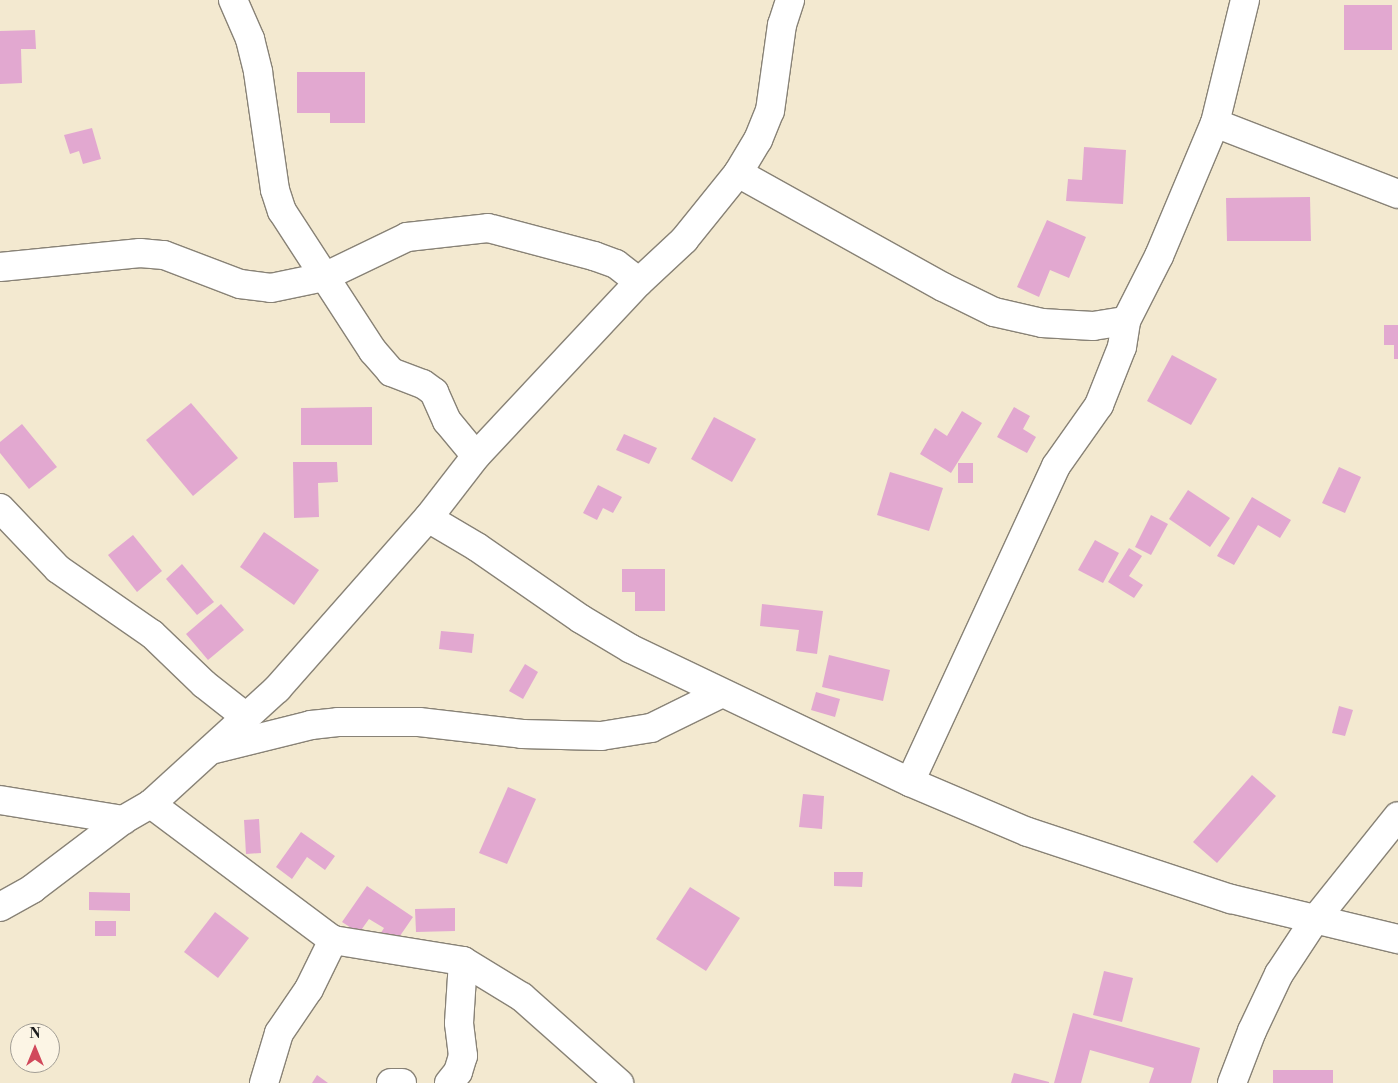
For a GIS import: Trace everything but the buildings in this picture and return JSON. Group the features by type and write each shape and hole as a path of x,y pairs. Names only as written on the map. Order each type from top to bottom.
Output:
{"street":[{"path":"233,0 250,39 258,72 275,190 282,211 350,319 391,372 423,384 434,392 447,421 476,456"},
{"path":"0,907 32,889 123,820 151,804 277,689 428,518 476,456 639,282 684,240 738,173 758,140 770,110 782,25 790,0"},
{"path":"910,782 1056,466 1099,405 1122,347 1126,321 1159,256 1215,123 1245,0"},
{"path":"1215,123 1398,194"},
{"path":"738,173 943,287 994,312 1042,323 1093,326 1126,321"},
{"path":"0,267 140,253 164,255 240,284 271,288 324,277 407,237 488,228 594,256 616,264 639,282"},
{"path":"0,508 58,569 152,634 204,684 246,718"},
{"path":"428,518 477,546 581,619 631,648 910,782 1028,832 1231,899 1314,922 1398,939"},
{"path":"206,752 311,725 338,722 419,722 522,734 601,736 651,728 722,693"},
{"path":"0,800 123,820"},
{"path":"151,804 333,940 463,960 522,997 618,1083"},
{"path":"1232,1083 1252,1031 1279,974 1314,922 1398,816"},
{"path":"264,1083 279,1033 309,988 333,940"},
{"path":"449,1083 458,1072 463,1056 459,1022 463,960"},
{"path":"391,1083 402,1083"}]}
